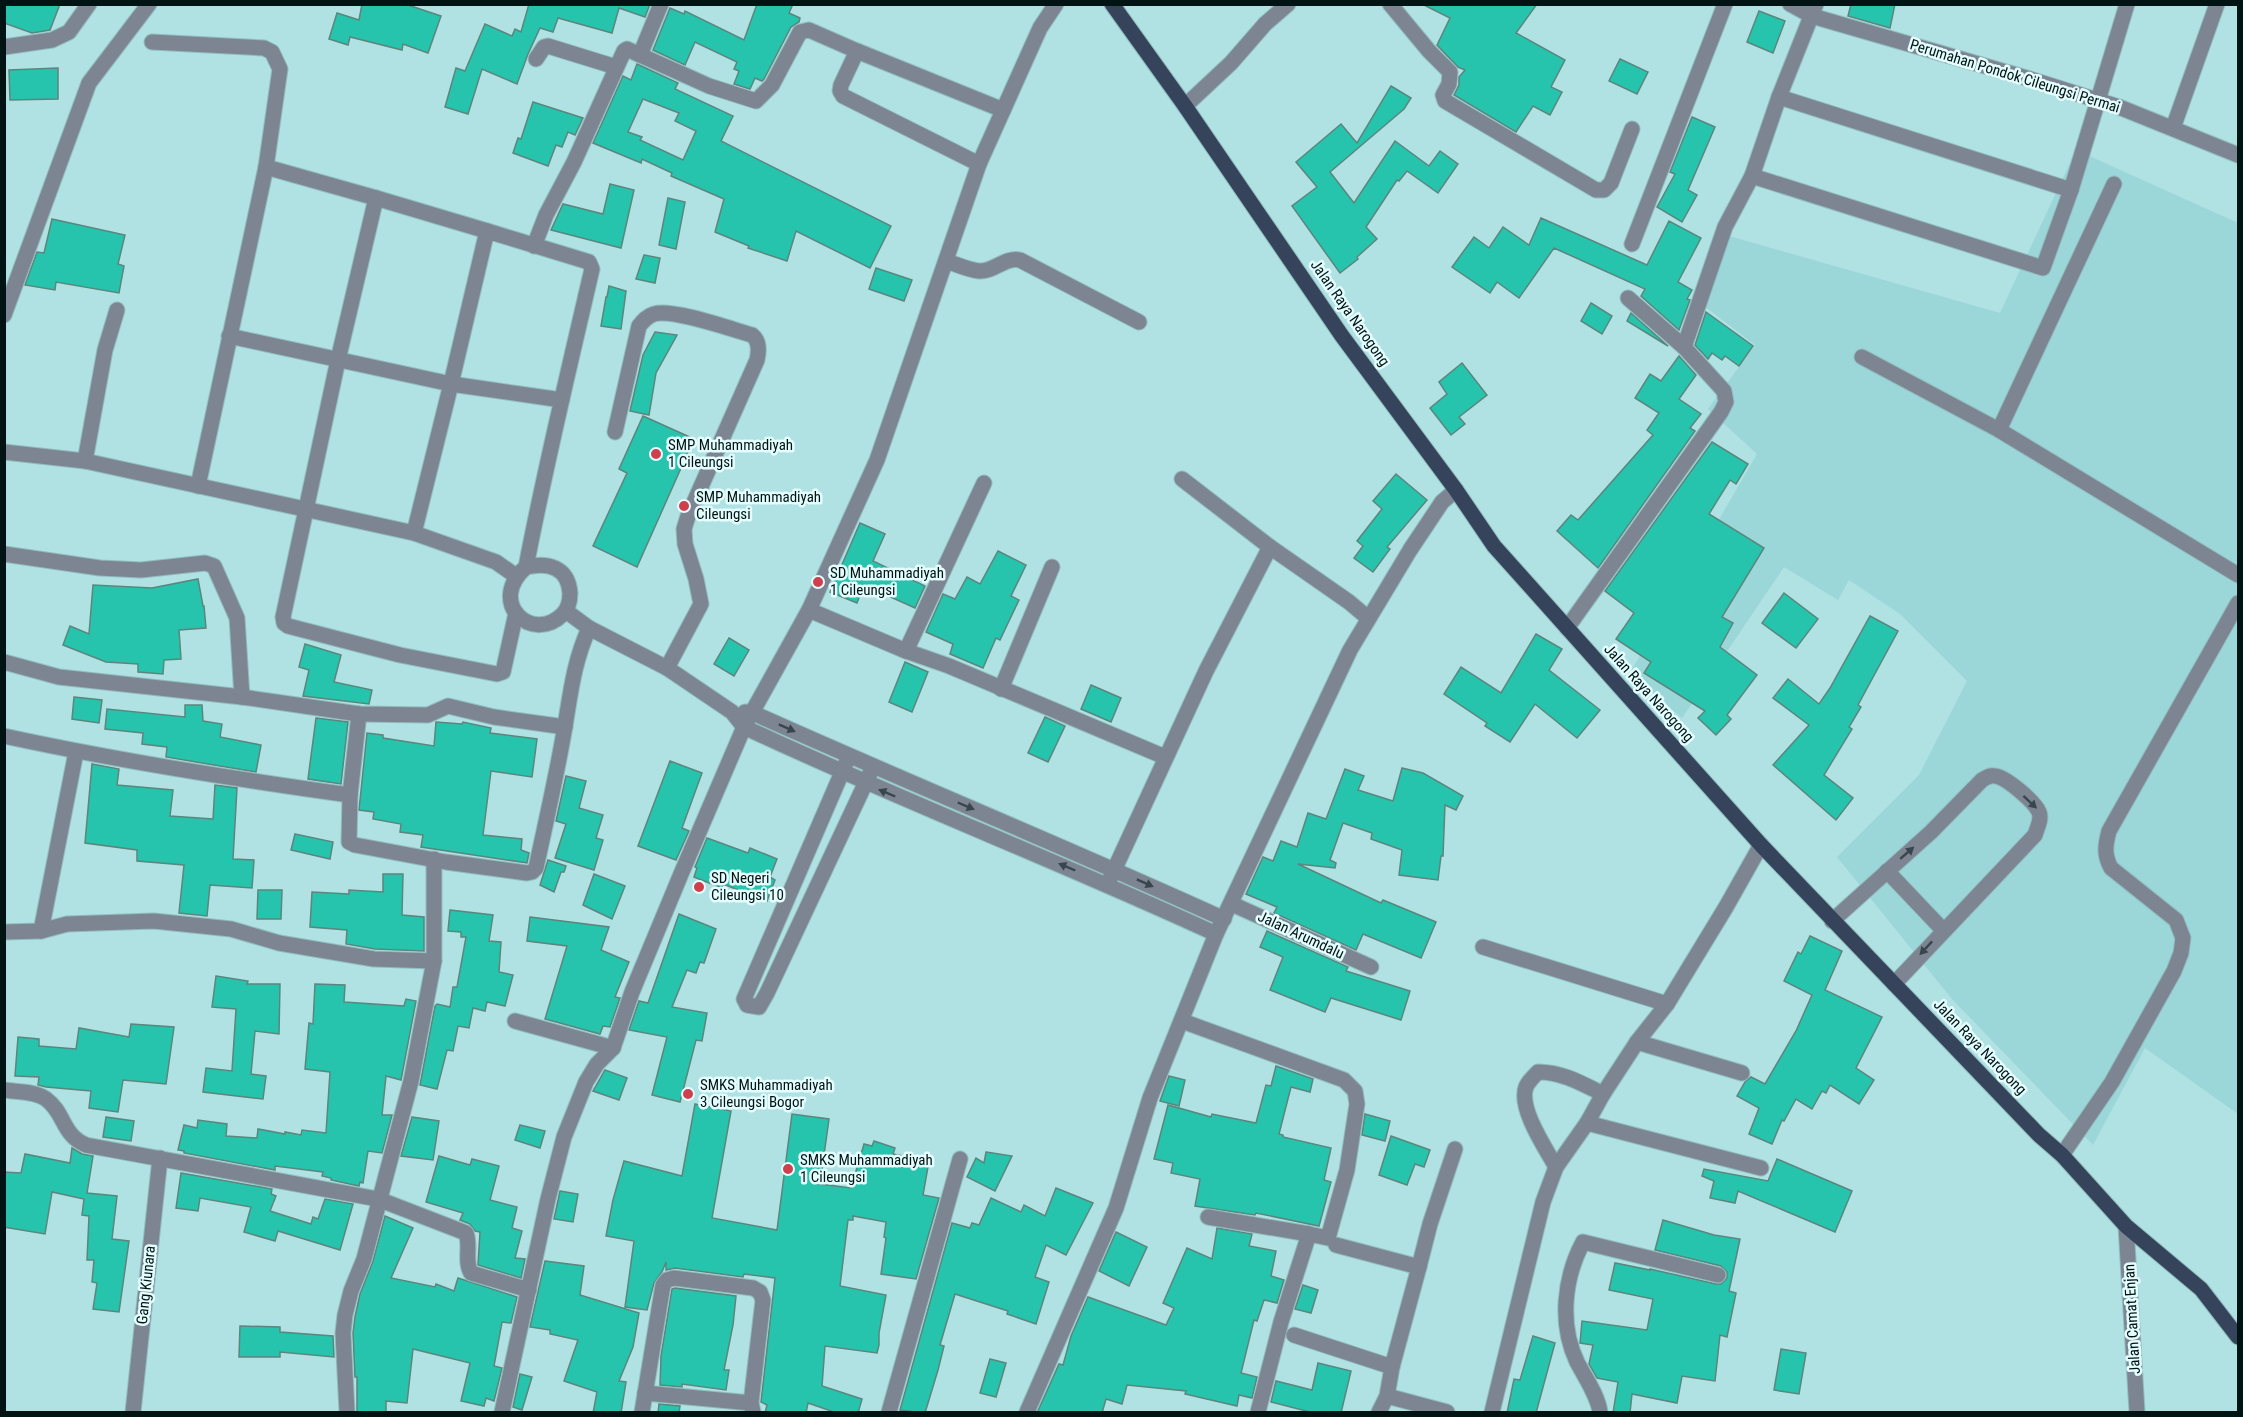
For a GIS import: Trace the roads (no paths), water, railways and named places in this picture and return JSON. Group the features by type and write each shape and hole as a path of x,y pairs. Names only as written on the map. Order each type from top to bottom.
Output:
{"main road":[{"name":"Jalan Raya Narogong","path":"1112,4 1185,106 1342,336 1456,490 1494,546 1761,845 1832,921 2039,1135 2062,1155 2126,1226 2201,1289 2238,1337"}],"street":[{"path":"4,47 51,40 69,32 89,4"},
{"path":"4,315 89,83 149,4"},
{"path":"640,55 661,4"},
{"path":"502,1413 564,1137 586,1082 597,1064 613,1048 667,906 744,727 809,610 877,460 979,164 1040,28 1056,4"},
{"path":"1185,106 1231,63 1265,24 1288,4"},
{"path":"1390,4 1429,51 1450,72 1449,84 1443,95 1445,101 1596,190 1604,190 1611,183 1632,129"},
{"path":"1632,244 1725,4"},
{"name":"Perumahan Pondok Cileungsi Permai","path":"1790,4 2097,100 2238,155"},
{"path":"1752,176 2043,268 2071,190 2127,4"},
{"path":"2173,128 2217,4"},
{"path":"1684,347 1725,227 1752,176 1779,97 1814,10"},
{"path":"534,246 546,215 574,162 625,50 709,86 754,101 760,99 772,85 800,32 809,30 1003,110"},
{"path":"152,42 264,48 272,52 280,69 266,167 198,486"},
{"path":"536,59 547,46 616,68"},
{"path":"857,51 841,85 840,91 843,96 979,164"},
{"path":"1779,97 2071,190"},
{"path":"4,452 85,461 307,508 414,533 521,572 539,564 552,566 563,574 569,586 570,599 566,611 555,622 541,625 527,622 516,613 510,601 510,588 521,572 592,269 591,264 487,231 266,167"},
{"path":"1999,430 2114,184"},
{"path":"376,198 338,360 283,617 286,625 400,655 496,674 503,672 516,613"},
{"path":"414,533 487,231"},
{"path":"946,261 978,271 986,270 1004,261 1020,260 1139,322"},
{"path":"1567,628 1726,402 1724,391 1684,347 1628,298"},
{"path":"85,461 105,351 117,310"},
{"path":"615,432 639,326 648,317 658,313 683,316 756,338 759,351 757,360 684,529 685,544 701,604 668,668"},
{"path":"230,336 451,384 562,400"},
{"path":"1862,357 1999,430 2238,575"},
{"path":"1182,479 1368,618"},
{"path":"906,651 984,483"},
{"path":"1027,1413 1116,1208 1150,1098 1216,934 1350,650 1442,502 1456,490"},
{"path":"1107,884 1206,671 1270,547"},
{"path":"4,554 100,568 141,570 206,563 214,566 237,618 242,697"},
{"path":"1001,689 1052,567"},
{"path":"2062,1155 2112,1082 2175,971 2183,939 2176,920 2111,868 2106,858 2105,846 2109,831 2238,603"},
{"path":"809,610 1165,757"},
{"path":"566,611 589,627 668,668 732,712 744,727 842,773 1107,884 1216,934"},
{"path":"359,714 350,795 349,842 434,859 516,872 532,872 536,868 565,727 571,679 579,650 589,627"},
{"path":"4,662 59,677 242,697 359,714 428,715 448,706 494,717 565,727"},
{"path":"732,712 753,713 873,767 1115,869 1224,919"},
{"path":"4,736 76,752 138,761 189,772 350,795"},
{"path":"41,932 76,752"},
{"path":"849,756 744,999 747,1005 759,1007 767,993 873,767"},
{"path":"1832,921 1931,832 1982,780 1990,776 1998,776 2008,781 2039,810 2040,817 2035,835 1894,984"},
{"path":"1492,1413 1543,1202 1556,1167 1587,1123 1637,1042 1666,1004 1761,845"},
{"path":"347,1413 343,1333 345,1315 364,1258 378,1199 410,1088 434,962 434,859"},
{"path":"1887,871 1943,930"},
{"name":"Jalan Arumdalu","path":"1232,904 1371,967"},
{"path":"4,932 41,932 67,924 154,921 231,929 279,943 374,959 434,962"},
{"path":"1483,947 1666,1004"},
{"path":"515,1021 613,1048"},
{"path":"1182,1021 1344,1080 1355,1091 1357,1104 1347,1170 1328,1238 1208,1217"},
{"path":"1637,1042 1742,1073"},
{"path":"1556,1167 1529,1117 1526,1087 1538,1072 1551,1072 1564,1075 1603,1094"},
{"path":"4,1090 33,1094 46,1099 56,1110 75,1140 113,1151 378,1199 466,1233 469,1241 468,1267 471,1273 529,1290"},
{"path":"1587,1123 1761,1168"},
{"path":"1379,1413 1388,1396 1392,1368 1430,1224 1455,1149"},
{"name":"Gang Kiunara","path":"133,1413 160,1158"},
{"path":"890,1413 960,1159"},
{"name":"Jalan Camat Enjan","path":"2126,1226 2137,1413"},
{"path":"1258,1413 1284,1311 1309,1234"},
{"path":"1600,1413 1569,1339 1566,1287 1583,1242 1718,1275"},
{"path":"1336,1245 1419,1268"},
{"path":"642,1413 645,1393 663,1285 666,1280 674,1278 753,1288 760,1292 763,1300 752,1408 645,1393"},
{"path":"1294,1335 1392,1368"},
{"path":"1388,1396 1448,1413"}],"place":[{"name":"SMP Muhammadiyah 1 Cileungsi","path":"656,454"},
{"name":"SMP Muhammadiyah Cileungsi","path":"684,506"},
{"name":"SD Muhammadiyah 1 Cileungsi","path":"818,582"},
{"name":"SD Negeri Cileungsi 10","path":"699,887"},
{"name":"SMKS Muhammadiyah 3 Cileungsi Bogor","path":"688,1094"},
{"name":"SMKS Muhammadiyah 1 Cileungsi","path":"788,1169"}]}
